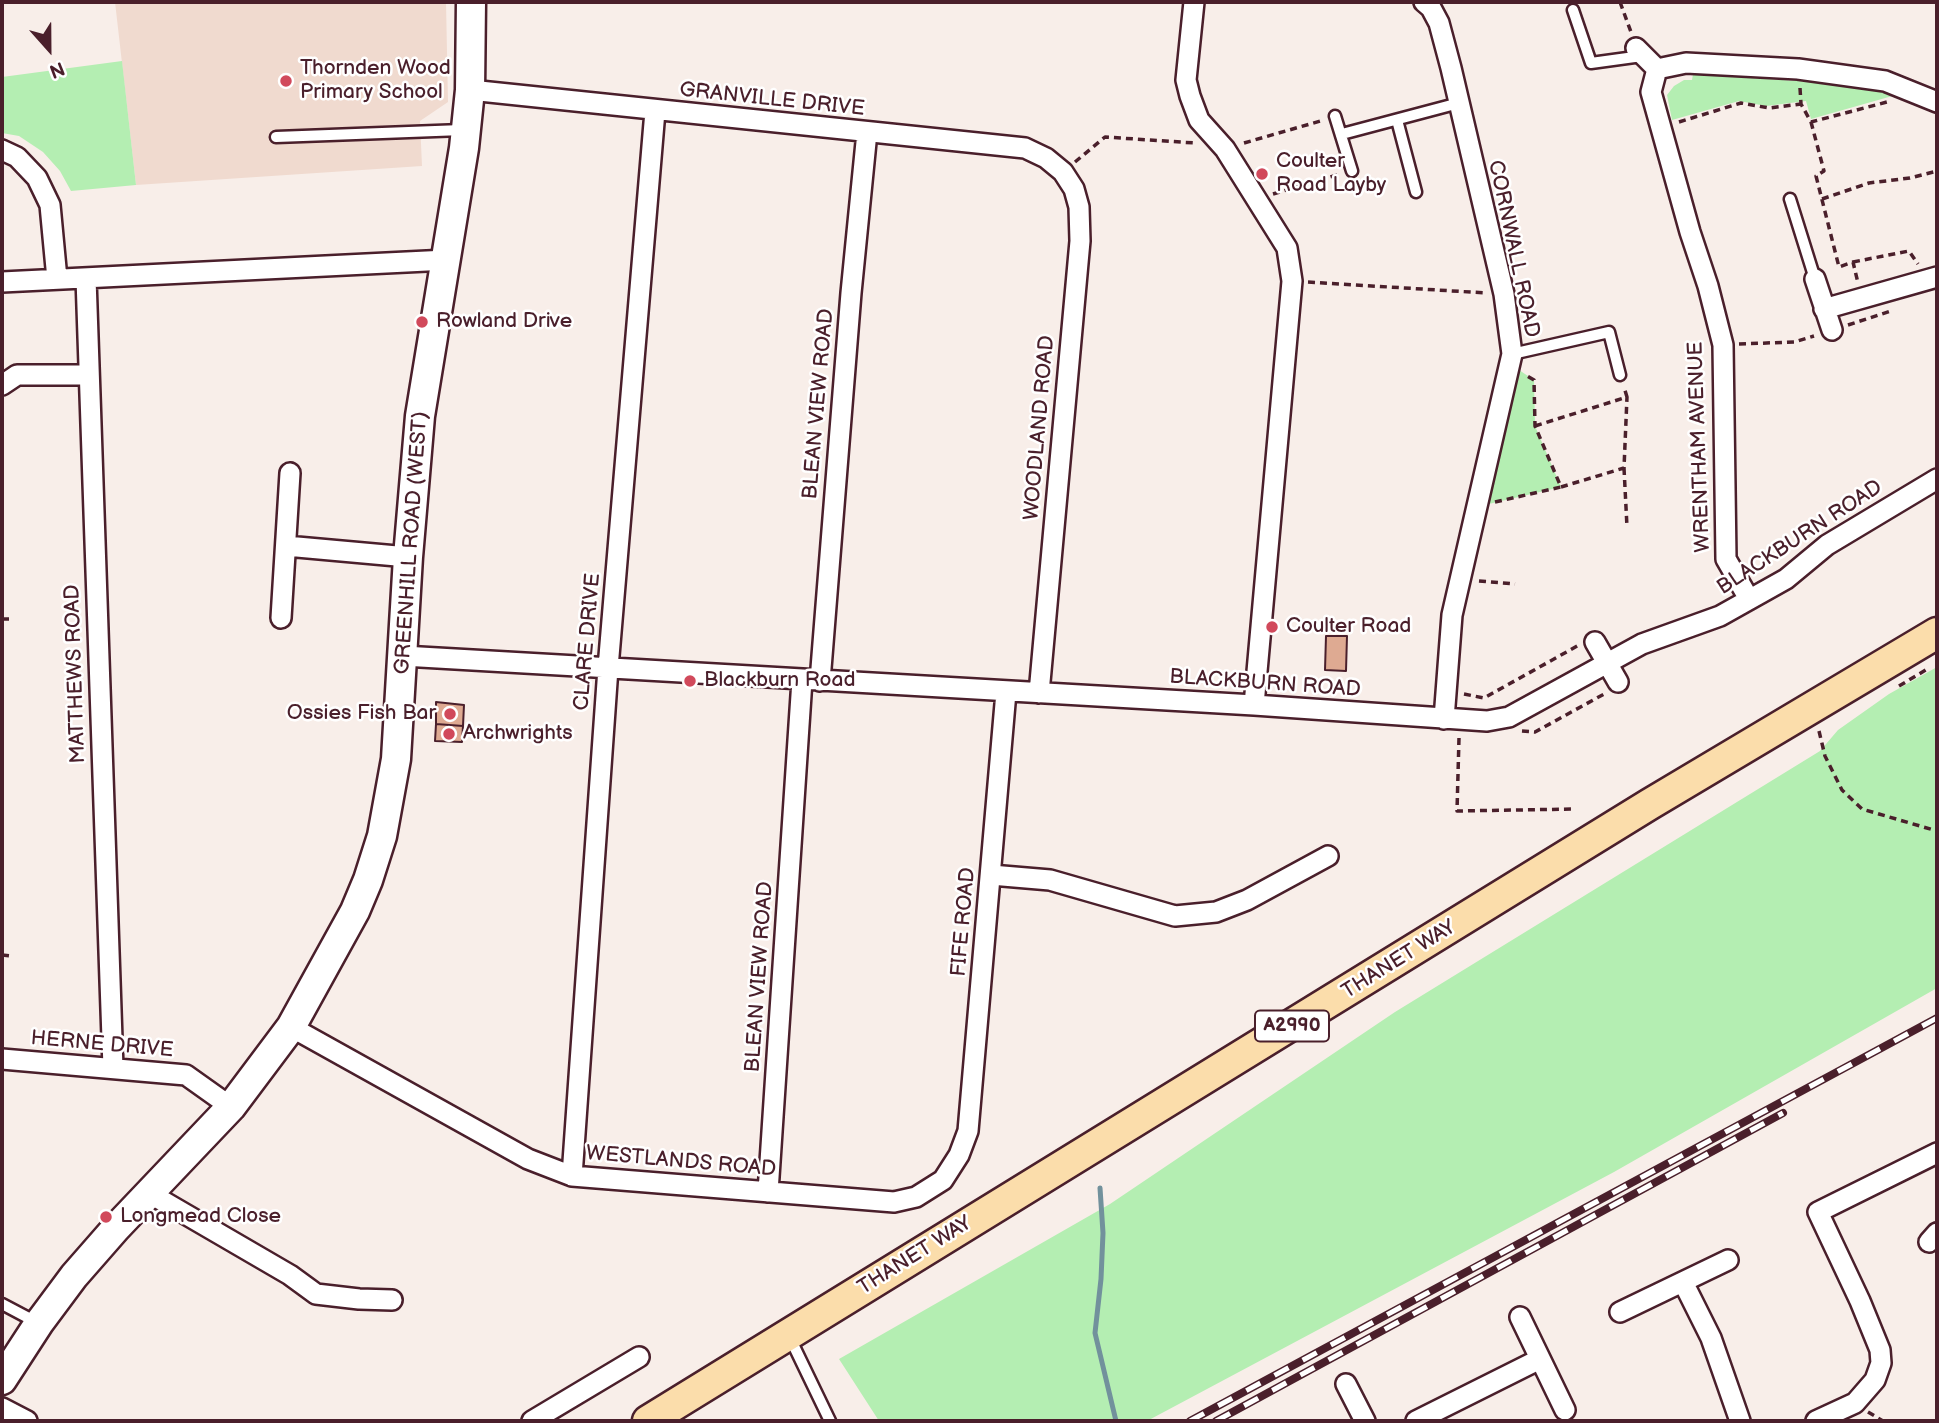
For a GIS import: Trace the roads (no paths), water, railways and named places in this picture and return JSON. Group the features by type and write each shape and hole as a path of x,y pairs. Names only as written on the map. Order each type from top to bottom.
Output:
{"main road":[{"name":"THANET WAY","path":"648,1421 1650,804 1937,633"}],"street":[{"name":"GREENHILL ROAD (WEST)","path":"2,1380 39,1323 94,1252 231,1107 291,1027 355,911 382,836 396,759 408,557 420,416 466,130 470,90 471,2"},
{"path":"1194,2 1185,80 1199,120 1219,142 1258,198 1287,248 1292,281 1254,705"},
{"name":"CORNWALL ROAD","path":"1423,2 1431,8 1439,23 1459,103 1504,294 1511,359 1452,615 1452,719"},
{"path":"1639,52 1657,69 1686,63 1798,69 1885,81 1937,102"},
{"name":"WRENTHAM AVENUE","path":"1657,69 1651,92 1723,345 1726,559 1749,599"},
{"name":"GRANVILLE DRIVE","path":"470,90 1025,148 1063,172"},
{"name":"CLARE DRIVE","path":"572,1176 608,668 655,111"},
{"name":"BLEAN VIEW ROAD","path":"768,1192 811,680 867,132"},
{"path":"2,150 17,157 37,178 50,205 57,279"},
{"name":"WOODLAND ROAD","path":"1039,693 1080,241 1079,207 1074,189 1063,172"},
{"path":"2,282 447,260"},
{"name":"MATTHEWS ROAD","path":"86,278 113,1068"},
{"path":"1824,309 1933,278"},
{"path":"1815,279 1832,330"},
{"path":"2,385 18,376 88,375"},
{"path":"280,618 288,473"},
{"name":"BLACKBURN ROAD","path":"403,656 1487,721 1509,717 1642,644 1720,616 1786,579 1827,545 1937,478"},
{"path":"286,546 408,557"},
{"path":"1588,643 1607,662 1618,682"},
{"name":"FIFE ROAD","path":"959,1155 968,1131 1006,692"},
{"path":"991,875 1050,880 1175,916 1216,912 1237,904 1314,856"},
{"name":"WESTLANDS ROAD","path":"291,1027 528,1159 572,1176 894,1202 916,1197 943,1180 959,1155"},
{"name":"HERNE DRIVE","path":"2,1059 186,1075 231,1107"},
{"path":"1816,1421 1855,1403 1875,1380 1881,1363 1880,1350 1860,1301 1818,1212 1935,1161"},
{"path":"149,1193 316,1293 360,1305 392,1300"},
{"path":"1620,1312 1728,1260"},
{"path":"1683,1282 1711,1338 1740,1421"},
{"path":"1520,1317 1565,1410"},
{"path":"532,1421 640,1359"},
{"path":"1416,1421 1540,1359"},
{"path":"1346,1384 1365,1421"},
{"path":"2,1408 27,1421"}],"lane":[{"path":"1573,10 1591,63 1639,52"},
{"path":"1342,134 1459,103"},
{"path":"1335,116 1352,171"},
{"path":"1397,120 1416,192"},
{"path":"276,137 466,130"},
{"path":"1790,199 1815,279"},
{"path":"1511,359 1609,332 1620,375"},
{"path":"2,1304 39,1323"},
{"path":"789,1334 830,1421"}],"waterway":[{"path":"1100,1188 1103,1233 1095,1333 1116,1421"}],"railway":[{"path":"1190,1421 1937,1018"},
{"path":"1216,1421 1783,1113"}],"place":[{"name":"Thornden Wood Primary School","path":"286,81"},
{"name":"Coulter Road Layby","path":"1262,174"},
{"name":"Rowland Drive","path":"422,322"},
{"name":"Coulter Road","path":"1272,627"},
{"name":"Blackburn Road","path":"690,681"},
{"name":"Ossies Fish Bar","path":"450,714"},
{"name":"Archwrights","path":"449,734"},
{"name":"Longmead Close","path":"106,1217"}]}
